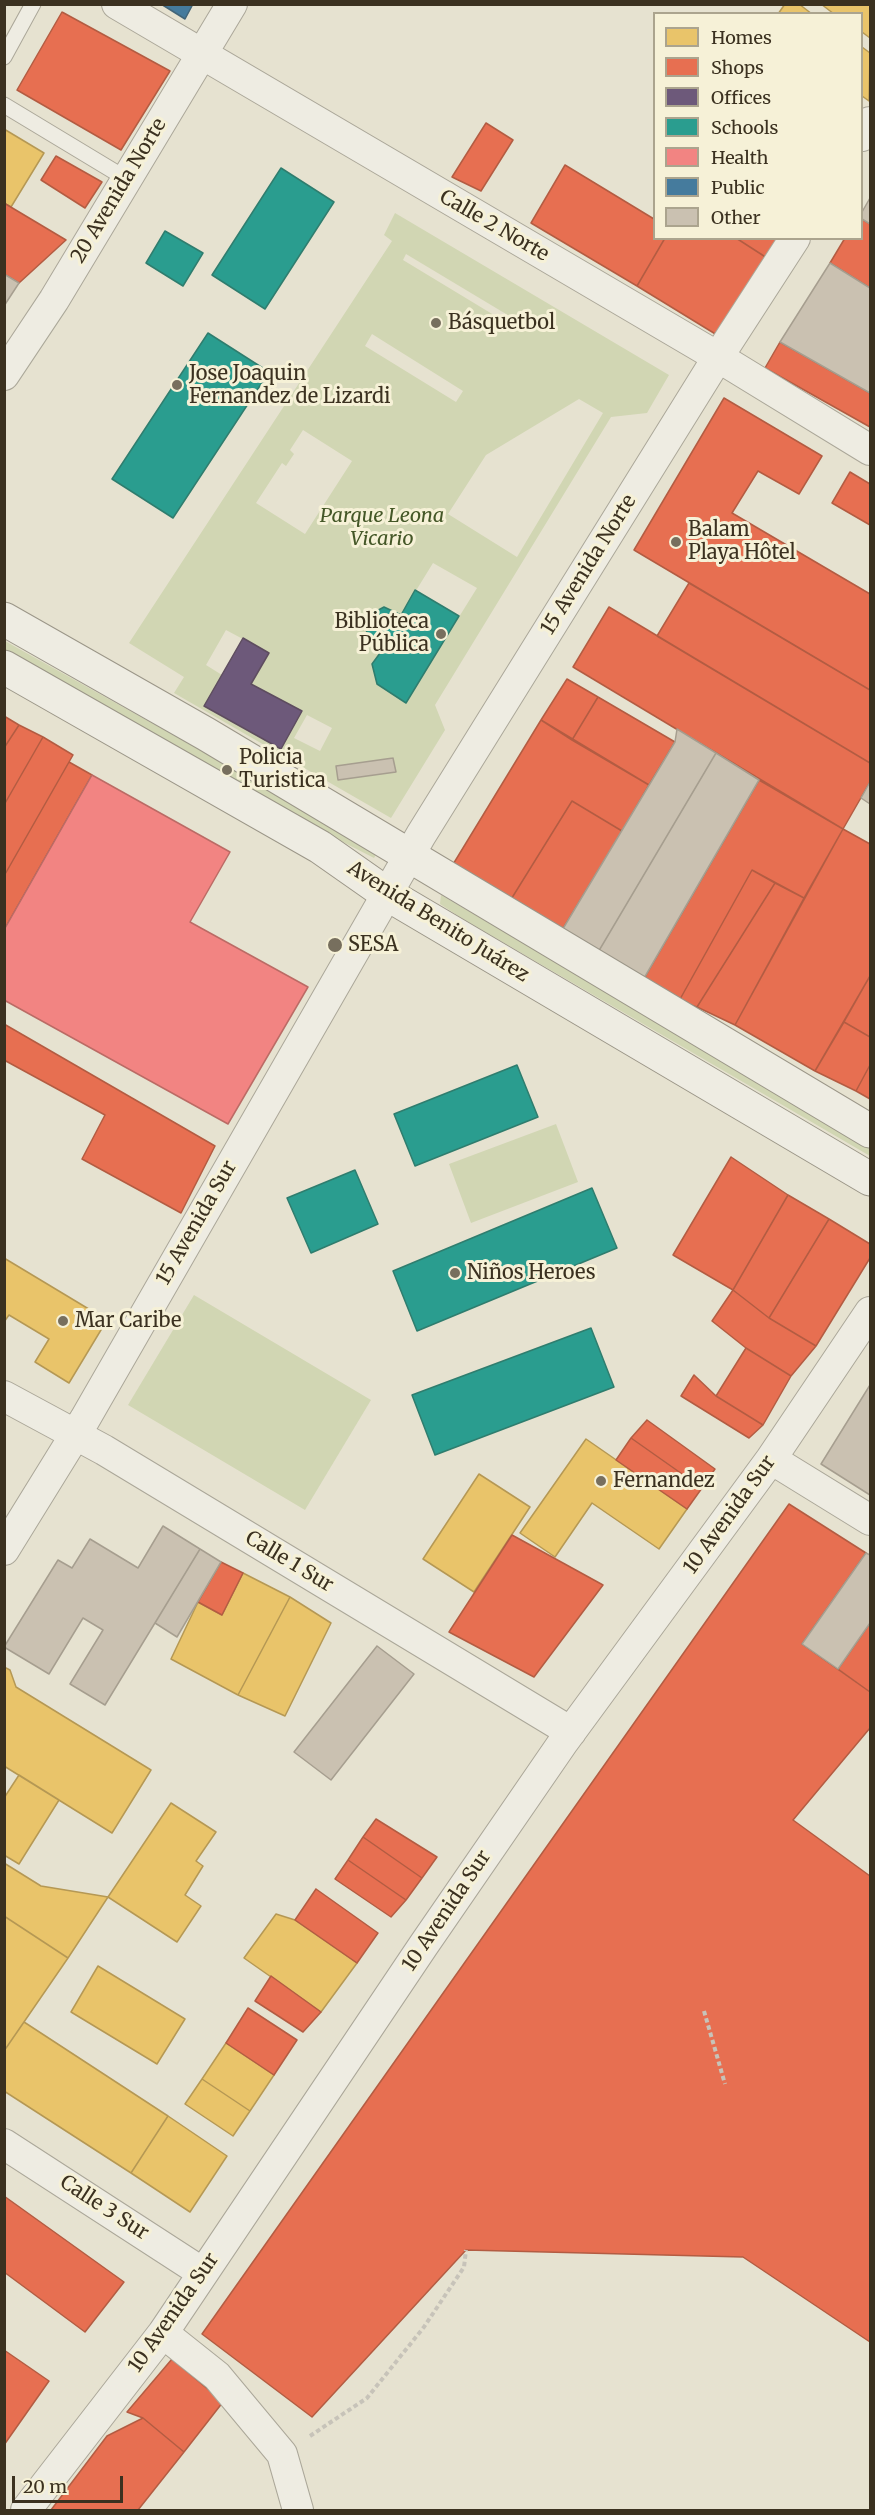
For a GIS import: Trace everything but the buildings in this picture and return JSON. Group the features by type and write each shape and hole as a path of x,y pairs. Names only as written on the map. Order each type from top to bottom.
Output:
{"street":[{"name":"Calle 2 Norte","path":"117,4 718,357 870,450"},
{"name":"20 Avenida Norte","path":"4,375 54,300 125,178 232,4"},
{"name":"15 Avenida Norte","path":"387,894 718,357 794,240"},
{"name":"Avenida Benito Juárez","path":"4,619 206,734 870,1131"},
{"name":"Avenida Benito Juárez","path":"4,667 320,847 387,894 870,1179"},
{"name":"15 Avenida Sur","path":"4,1550 75,1435 387,894"},
{"name":"10 Avenida Sur","path":"26,2511 163,2333 423,1946 571,1732 771,1460 870,1312"},
{"name":"Calle 1 Sur","path":"4,1396 75,1435 571,1732"},
{"path":"771,1460 870,1520"},
{"name":"Calle 3 Sur","path":"4,2144 203,2272"},
{"path":"163,2333 217,2376 282,2454 298,2511"}],"lane":[{"path":"4,57 33,4"},
{"path":"4,105 125,178"}],"path":[{"path":"704,2011 725,2084"},
{"path":"282,2454 367,2398 424,2327 464,2267 466,2250"}],"green space":[{"name":"Parque Leona Vicario","path":"395,213 669,375 647,413 611,417 435,705 445,730 391,818 174,693 184,677 129,643 392,241 384,235","holes":["406,254 516,320 512,326 403,260","372,334 463,391 456,402 365,346","579,399 603,413 517,557 448,514 486,455","303,430 352,461 305,534 256,503 282,463 286,466 294,454 290,450","433,563 477,588 406,702 377,684 372,664 383,649 372,643 365,628 371,614 384,607 401,615","226,630 269,653 251,684 301,711 281,748 205,707 222,675 206,665","307,715 332,728 320,751 294,738","393,758 396,772 338,780 337,766"]},
{"path":"5,641 378,851 374,858 279,809 5,650"},
{"path":"441,895 870,1146 870,1156 463,919 440,904"},
{"path":"556,1124 578,1182 471,1223 449,1164"},
{"path":"194,1295 371,1400 305,1510 128,1405"}],"place":[{"name":"Básquetbol","path":"436,323"},
{"name":"Jose Joaquin Fernandez de Lizardi","path":"177,385"},
{"name":"Balam Playa Hôtel","path":"676,542"},
{"name":"Biblioteca Pública","path":"441,634"},
{"name":"Policia Turistica","path":"227,770"},
{"name":"SESA","path":"335,945"},
{"name":"Niños Heroes","path":"455,1273"},
{"name":"Mar Caribe","path":"63,1321"},
{"name":"Fernandez","path":"601,1481"}]}
